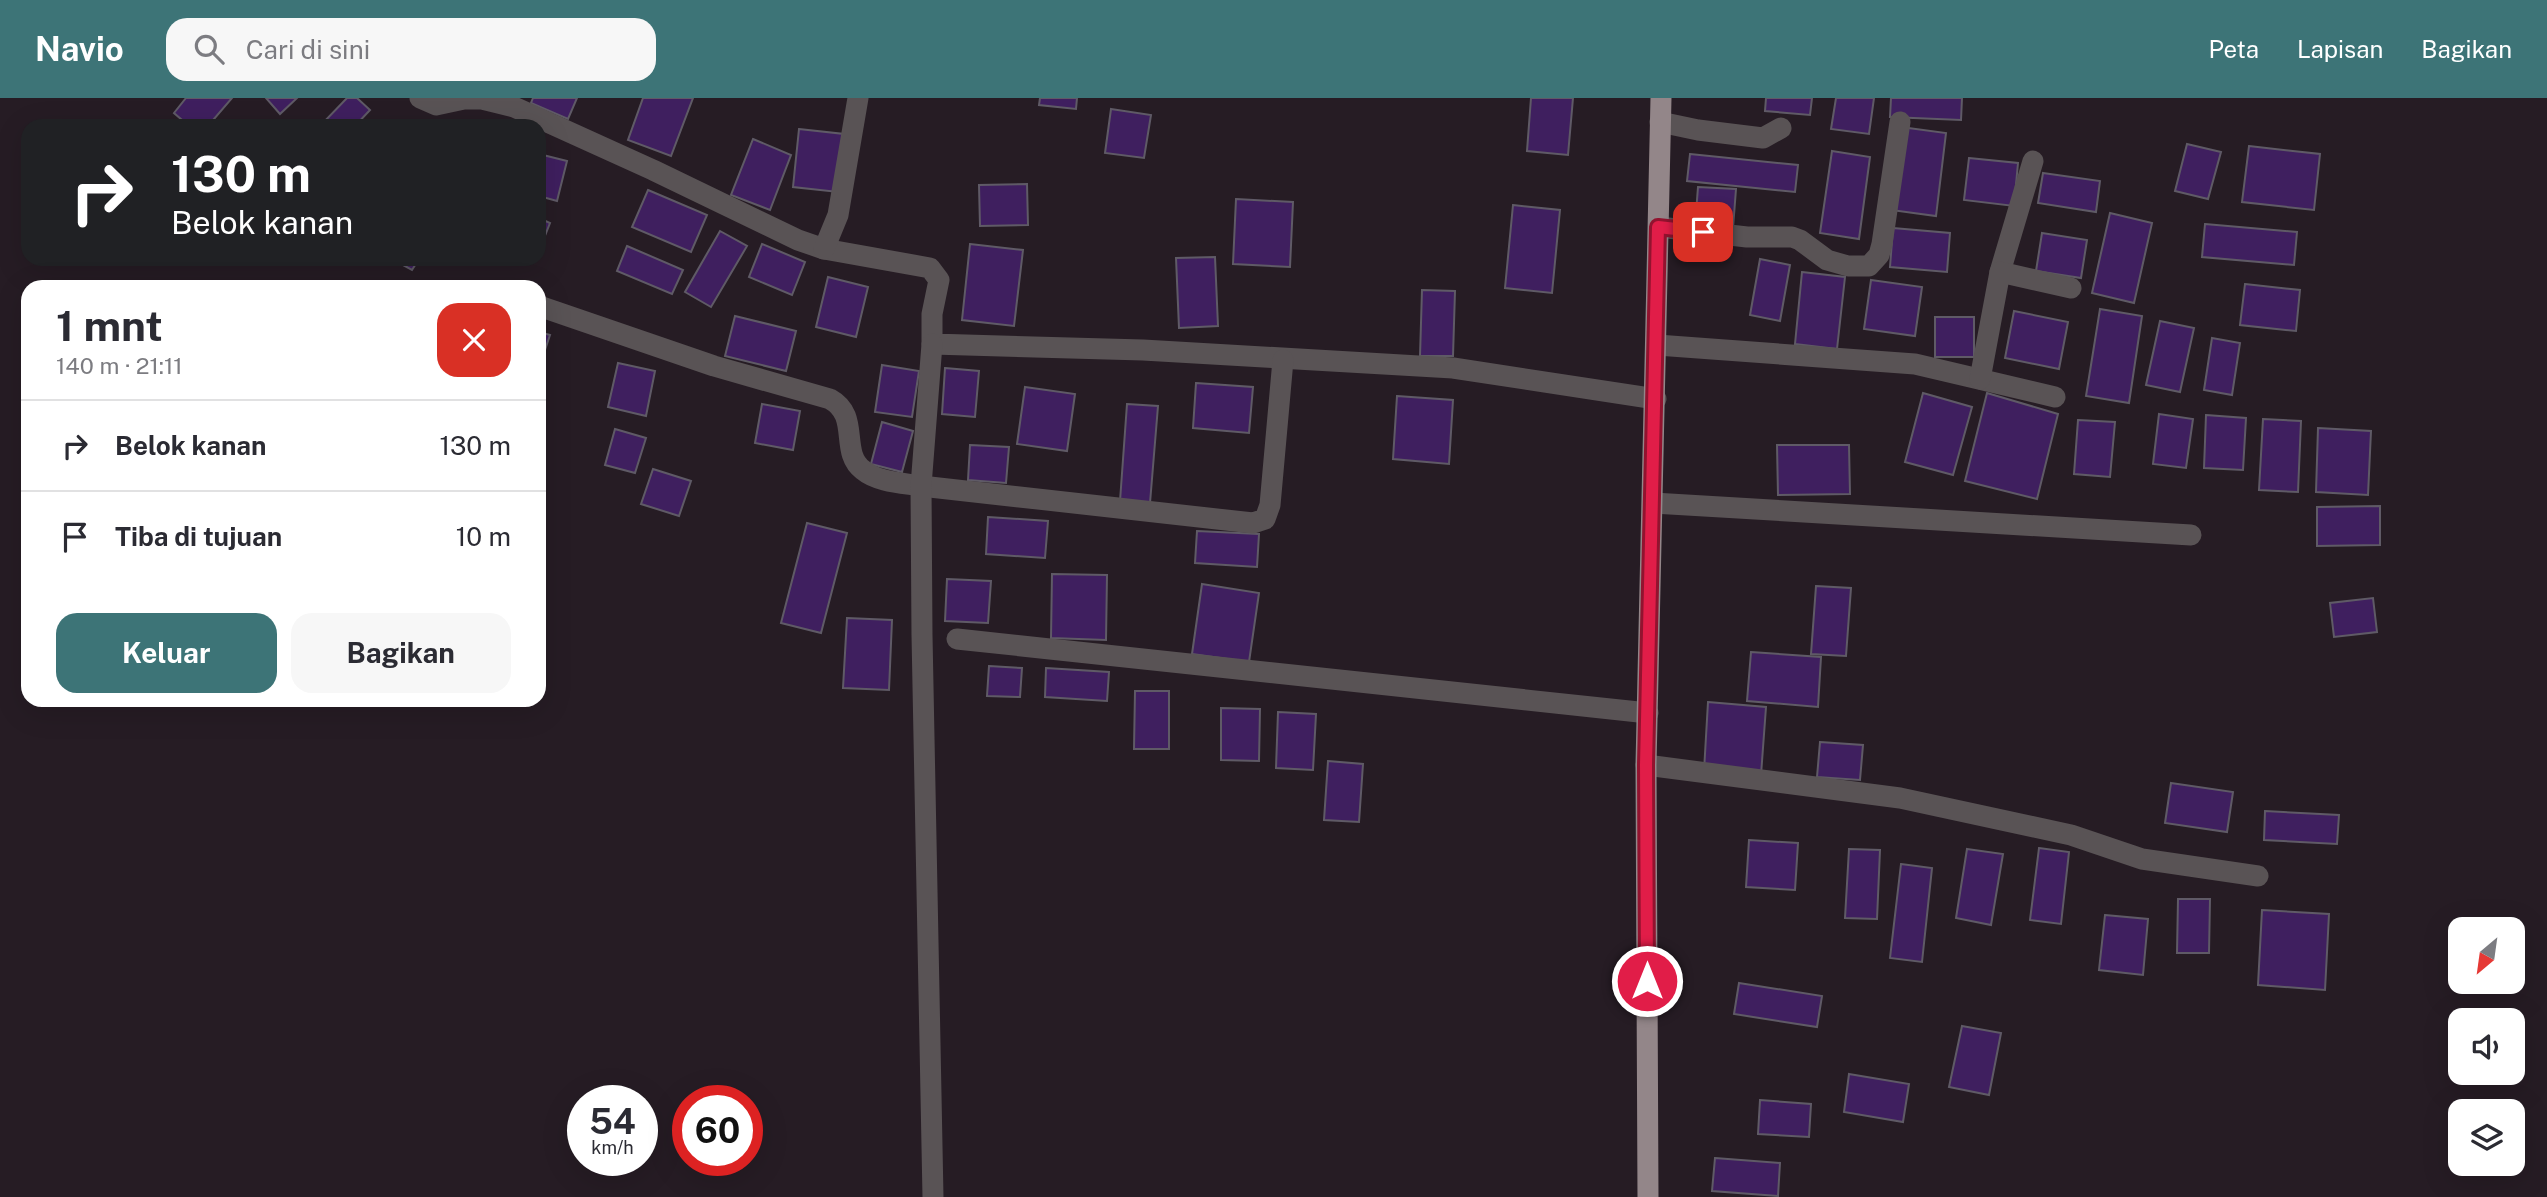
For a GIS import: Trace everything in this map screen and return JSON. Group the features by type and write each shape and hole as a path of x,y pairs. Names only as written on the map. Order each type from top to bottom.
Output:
{"main road":[{"path":"1648,1197 1646,765 1661,98"}],"street":[{"path":"420,98 436,105 464,99 486,99 514,107 540,119"},
{"path":"824,249 838,215 858,98"},
{"path":"546,122 798,240 824,249 927,267 934,270 939,280 932,314 921,486 933,1197"},
{"path":"1660,122 1763,138 1781,128"},
{"path":"1658,227 1747,237 1792,237 1826,260 1848,266 1869,266 1879,256 1882,244 1900,122"},
{"path":"1980,379 2000,272 2033,161"},
{"path":"2000,272 2071,288"},
{"path":"546,308 714,366 830,399 839,405 847,418 857,465 873,476 921,486 1253,523 1262,521 1267,516 1270,505 1283,360"},
{"path":"932,344 1143,350 1453,368 1656,399"},
{"path":"1657,345 1915,364 2055,397"},
{"path":"1653,503 2191,535"},
{"path":"957,639 1648,713"},
{"path":"1646,765 1900,798 2071,835 2142,859 2258,876"}],"building":[{"path":"186,98 232,98 214,119 181,119 174,113"},
{"path":"266,98 297,98 280,114"},
{"path":"347,98 357,98 370,110 362,119 327,119"},
{"path":"533,98 577,98 568,119 531,103"},
{"path":"643,98 693,98 671,156 628,140"},
{"path":"1040,98 1077,98 1076,109 1039,105"},
{"path":"1531,98 1573,98 1568,155 1527,151"},
{"path":"1766,98 1812,98 1810,115 1765,111"},
{"path":"1836,98 1874,98 1869,134 1831,129"},
{"path":"1891,98 1962,98 1961,120 1890,117"},
{"path":"1111,109 1151,115 1144,158 1105,153"},
{"path":"1901,127 1946,133 1936,216 1891,210"},
{"path":"799,129 844,134 838,192 793,187"},
{"path":"753,139 791,155 770,210 731,195"},
{"path":"2187,144 2221,152 2208,199 2175,191"},
{"path":"2249,146 2320,154 2314,210 2242,202"},
{"path":"1832,151 1870,157 1859,239 1820,233"},
{"path":"1690,154 1798,165 1795,192 1687,181"},
{"path":"546,156 567,161 557,201 546,198"},
{"path":"1969,158 2018,163 2014,206 1964,200"},
{"path":"2043,173 2100,181 2096,212 2038,203"},
{"path":"1027,184 1028,225 980,226 979,185"},
{"path":"1698,187 1736,189 1733,228 1695,226"},
{"path":"648,190 707,215 691,252 632,227"},
{"path":"1236,199 1293,202 1290,267 1233,264"},
{"path":"1513,205 1560,210 1552,293 1505,288"},
{"path":"2110,213 2152,223 2134,303 2092,293"},
{"path":"2205,224 2297,232 2294,265 2202,257"},
{"path":"1893,228 1950,233 1947,272 1890,267"},
{"path":"720,231 747,246 711,307 685,292"},
{"path":"2042,233 2087,240 2081,278 2036,271"},
{"path":"762,244 805,262 792,295 749,277"},
{"path":"970,244 1023,250 1014,326 962,320"},
{"path":"627,246 683,270 672,294 617,271"},
{"path":"1215,257 1218,326 1179,328 1176,258"},
{"path":"1760,259 1790,265 1780,321 1750,315"},
{"path":"1802,272 1845,277 1837,349 1795,344"},
{"path":"828,277 868,287 856,337 816,327"},
{"path":"1871,280 1922,287 1915,336 1864,329"},
{"path":"2245,284 2300,290 2296,331 2240,325"},
{"path":"1422,290 1455,291 1453,356 1420,356"},
{"path":"2100,309 2142,316 2129,403 2086,396"},
{"path":"2014,311 2068,322 2059,369 2005,358"},
{"path":"735,316 796,331 786,371 725,356"},
{"path":"1935,317 1974,317 1974,357 1935,357"},
{"path":"2160,321 2194,328 2180,392 2146,385"},
{"path":"2212,338 2240,343 2232,395 2204,390"},
{"path":"618,363 655,371 646,416 608,407"},
{"path":"882,365 919,371 912,417 875,412"},
{"path":"945,368 979,371 975,417 942,414"},
{"path":"1196,383 1253,387 1249,433 1193,428"},
{"path":"1025,387 1075,394 1067,451 1017,444"},
{"path":"1923,393 1972,407 1953,475 1905,462"},
{"path":"1987,393 2058,414 2037,499 1965,481"},
{"path":"1397,396 1453,400 1449,464 1393,459"},
{"path":"762,404 800,411 793,450 755,443"},
{"path":"1127,404 1158,406 1150,503 1120,501"},
{"path":"2159,414 2193,419 2186,468 2153,464"},
{"path":"2206,415 2246,418 2243,470 2204,468"},
{"path":"2263,419 2301,421 2298,492 2259,490"},
{"path":"2078,420 2115,422 2110,477 2074,474"},
{"path":"882,422 913,431 902,472 871,464"},
{"path":"2318,428 2371,431 2368,495 2316,492"},
{"path":"615,429 646,438 635,473 605,465"},
{"path":"970,445 1009,447 1006,483 968,480"},
{"path":"1777,445 1849,445 1850,494 1778,495"},
{"path":"653,469 691,481 679,516 641,504"},
{"path":"2380,506 2380,545 2317,546 2317,507"},
{"path":"988,517 1048,521 1045,558 986,554"},
{"path":"807,523 847,533 821,633 781,623"},
{"path":"1197,531 1259,534 1257,567 1195,563"},
{"path":"1052,574 1107,575 1106,640 1051,638"},
{"path":"947,579 991,581 988,623 945,621"},
{"path":"1202,584 1259,593 1249,662 1192,654"},
{"path":"1816,586 1851,588 1846,656 1811,654"},
{"path":"2373,598 2377,632 2334,637 2330,603"},
{"path":"847,618 892,620 889,690 843,688"},
{"path":"1751,652 1821,657 1818,707 1747,701"},
{"path":"989,666 1022,668 1020,697 987,696"},
{"path":"1046,668 1109,672 1107,701 1045,697"},
{"path":"1135,691 1169,691 1169,749 1134,749"},
{"path":"1708,702 1766,707 1761,775 1704,771"},
{"path":"1221,708 1260,709 1259,761 1221,760"},
{"path":"1278,712 1316,714 1313,770 1276,768"},
{"path":"1820,742 1863,745 1860,780 1817,777"},
{"path":"1328,761 1363,764 1359,822 1324,820"},
{"path":"2171,783 2233,792 2227,832 2165,823"},
{"path":"2265,811 2339,815 2337,844 2264,840"},
{"path":"1749,840 1798,843 1795,890 1746,887"},
{"path":"2039,848 2069,852 2061,924 2030,920"},
{"path":"1849,849 1880,850 1877,919 1845,918"},
{"path":"1967,849 2003,854 1991,925 1956,918"},
{"path":"1901,864 1932,868 1922,962 1890,958"},
{"path":"2178,899 2210,899 2209,953 2177,953"},
{"path":"2262,910 2329,914 2325,990 2258,985"},
{"path":"2105,915 2148,919 2143,975 2099,970"},
{"path":"1739,983 1822,996 1817,1027 1734,1014"},
{"path":"1962,1026 2001,1033 1989,1095 1949,1087"},
{"path":"1849,1074 1909,1084 1903,1122 1844,1112"},
{"path":"1760,1100 1811,1104 1809,1137 1758,1134"},
{"path":"1715,1158 1780,1163 1778,1196 1712,1191"}],"route":[{"path":"1647,981 1646,765 1658,227 1703,232"}]}
